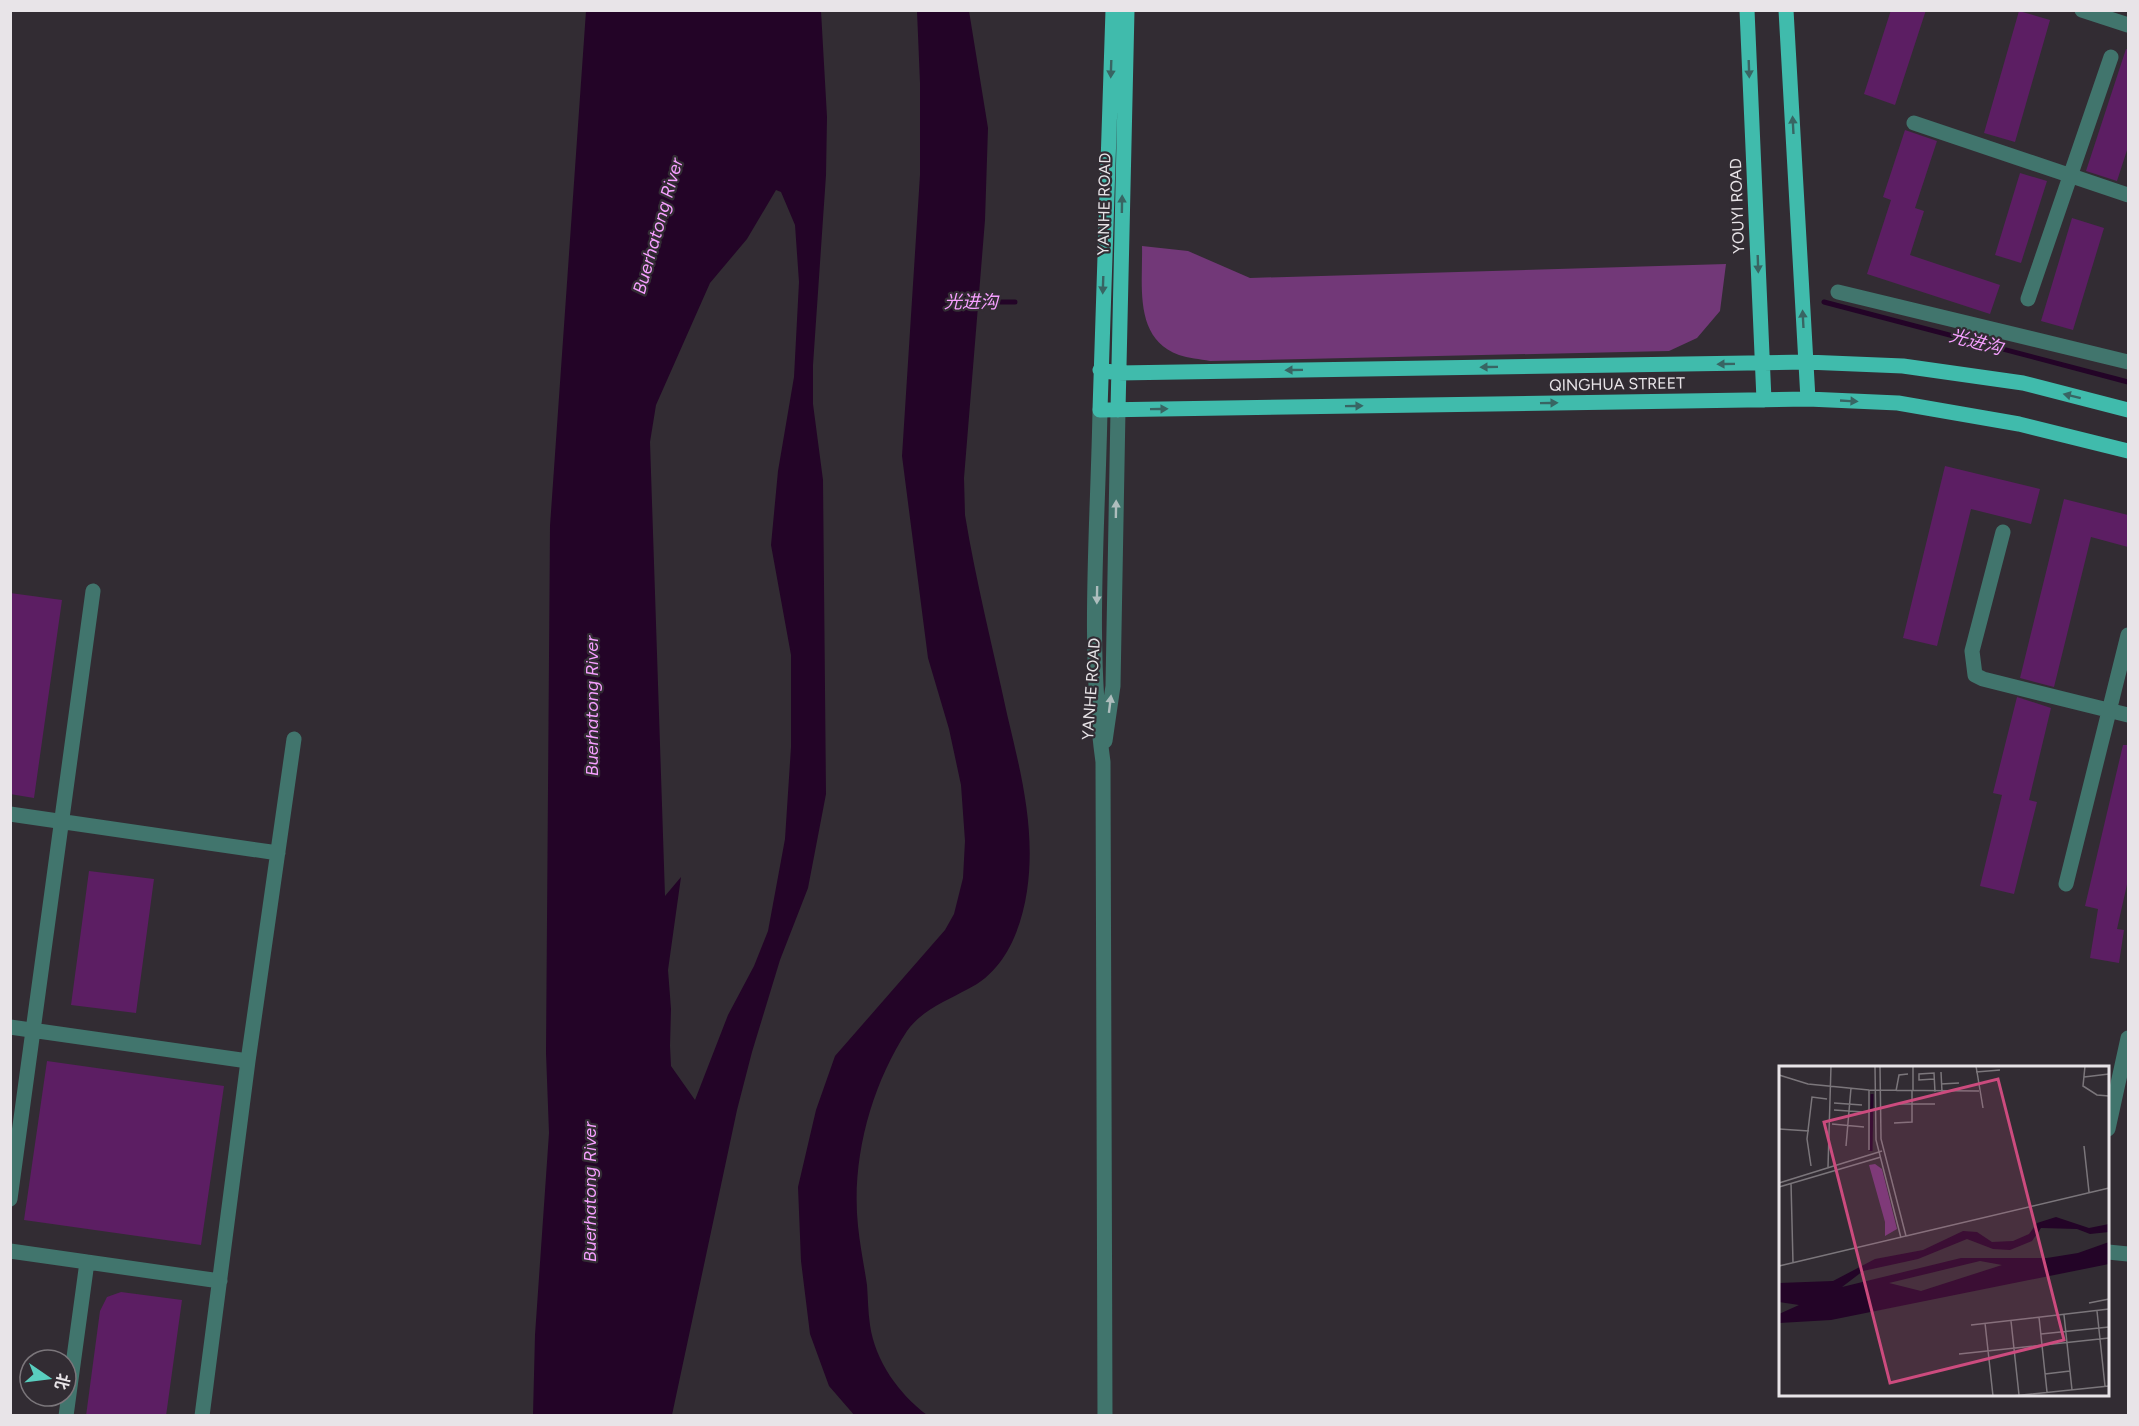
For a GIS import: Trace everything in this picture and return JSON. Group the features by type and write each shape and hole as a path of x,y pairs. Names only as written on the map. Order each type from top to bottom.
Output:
{"main road":[{"name":"YANHE ROAD","path":"1100,410 1113,10"},
{"name":"YANHE ROAD","path":"1118,410 1127,10"},
{"name":"YOUYI ROAD","path":"1747,10 1764,400"},
{"path":"1786,10 1808,399"},
{"name":"QINGHUA STREET","path":"1100,370 1118,373 1806,362 1903,366 2023,383 2128,410"},
{"name":"QINGHUA STREET","path":"1100,410 1808,399 1899,403 2019,424 2128,451"}],"street":[{"path":"2082,10 2128,25"},
{"path":"2028,298 2111,57"},
{"path":"1914,123 2128,195"},
{"path":"1838,292 2128,362"},
{"name":"YANHE ROAD","path":"1100,410 1096,716 1103,762"},
{"name":"YANHE ROAD","path":"1103,762 1113,686 1118,410"},
{"path":"2003,532 1972,651 1975,675 1983,679 2128,715"},
{"path":"10,1199 93,591"},
{"path":"2066,884 2128,635"},
{"path":"202,1416 248,1061 294,739"},
{"path":"1103,762 1105,1416"},
{"path":"10,814 278,853"},
{"path":"10,1027 248,1061"},
{"path":"2109,1124 2128,1038"},
{"path":"10,1251 220,1281"},
{"path":"2109,1252 2128,1254"},
{"path":"66,1416 87,1262"}],"shaded area":[{"path":"1142,246 1188,251 1250,278 1726,264 1720,311 1697,338 1669,351 1210,361 1179,355 1164,347 1154,336 1147,323 1144,309"}],"water":[{"name":"Buerhatong River","path":"586,11 821,11 827,117 826,175 813,365 813,404 823,480 826,794 808,888 780,960 737,1110 672,1415 533,1415 535,1335 549,1133 546,1053 550,526","holes":["776,190 781,192 795,225 799,282 794,377 778,471 771,545 791,655 791,747 785,839 768,931 754,966 728,1015 695,1100 671,1066 668,970 681,877 665,896 650,442 656,405 710,283 747,239"]},
{"path":"917,11 969,11 988,128 985,220 964,478 965,515 979,590 1022,780 1030,846 1024,906 1009,948 992,972 981,981 920,1017 907,1031 883,1075 866,1124 858,1175 857,1201 870,1325 877,1351 890,1376 907,1397 927,1415 855,1416 829,1386 810,1334 801,1261 798,1187 816,1110 835,1056 945,930 954,914 963,878 965,841 961,785 949,729 928,658 902,456 920,175"}],"building":[{"path":"1891,10 1926,10 1895,105 1864,94"},
{"path":"2019,11 2050,20 2015,142 1984,133"},
{"path":"2126,49 2128,50 2128,147 2117,181 2086,171"},
{"path":"1905,130 1937,141 1915,208 1924,211 1910,255 2000,285 1990,314 1867,274 1891,200 1883,197"},
{"path":"2020,173 2047,181 2021,263 1995,255"},
{"path":"2072,218 2104,228 2073,330 2041,321"},
{"path":"1945,466 2040,489 2031,524 1971,509 1937,646 1903,638"},
{"path":"2064,499 2128,515 2128,547 2091,537 2054,687 2020,678"},
{"path":"10,593 62,600 34,798 10,794"},
{"path":"2017,697 2051,708 2029,800 2037,802 2014,894 1980,886 2002,795 1993,793"},
{"path":"2123,745 2128,745 2128,880 2117,929 2124,930 2119,963 2090,958 2098,909 2085,906"},
{"path":"89,871 154,879 136,1013 71,1005"},
{"path":"47,1061 224,1086 201,1245 24,1220"},
{"path":"121,1292 182,1300 166,1416 86,1416 100,1311 107,1297"}],"waterway":[{"name":"光进沟","path":"972,302 1015,302"},
{"name":"光进沟","path":"1824,302 2128,382"}]}
